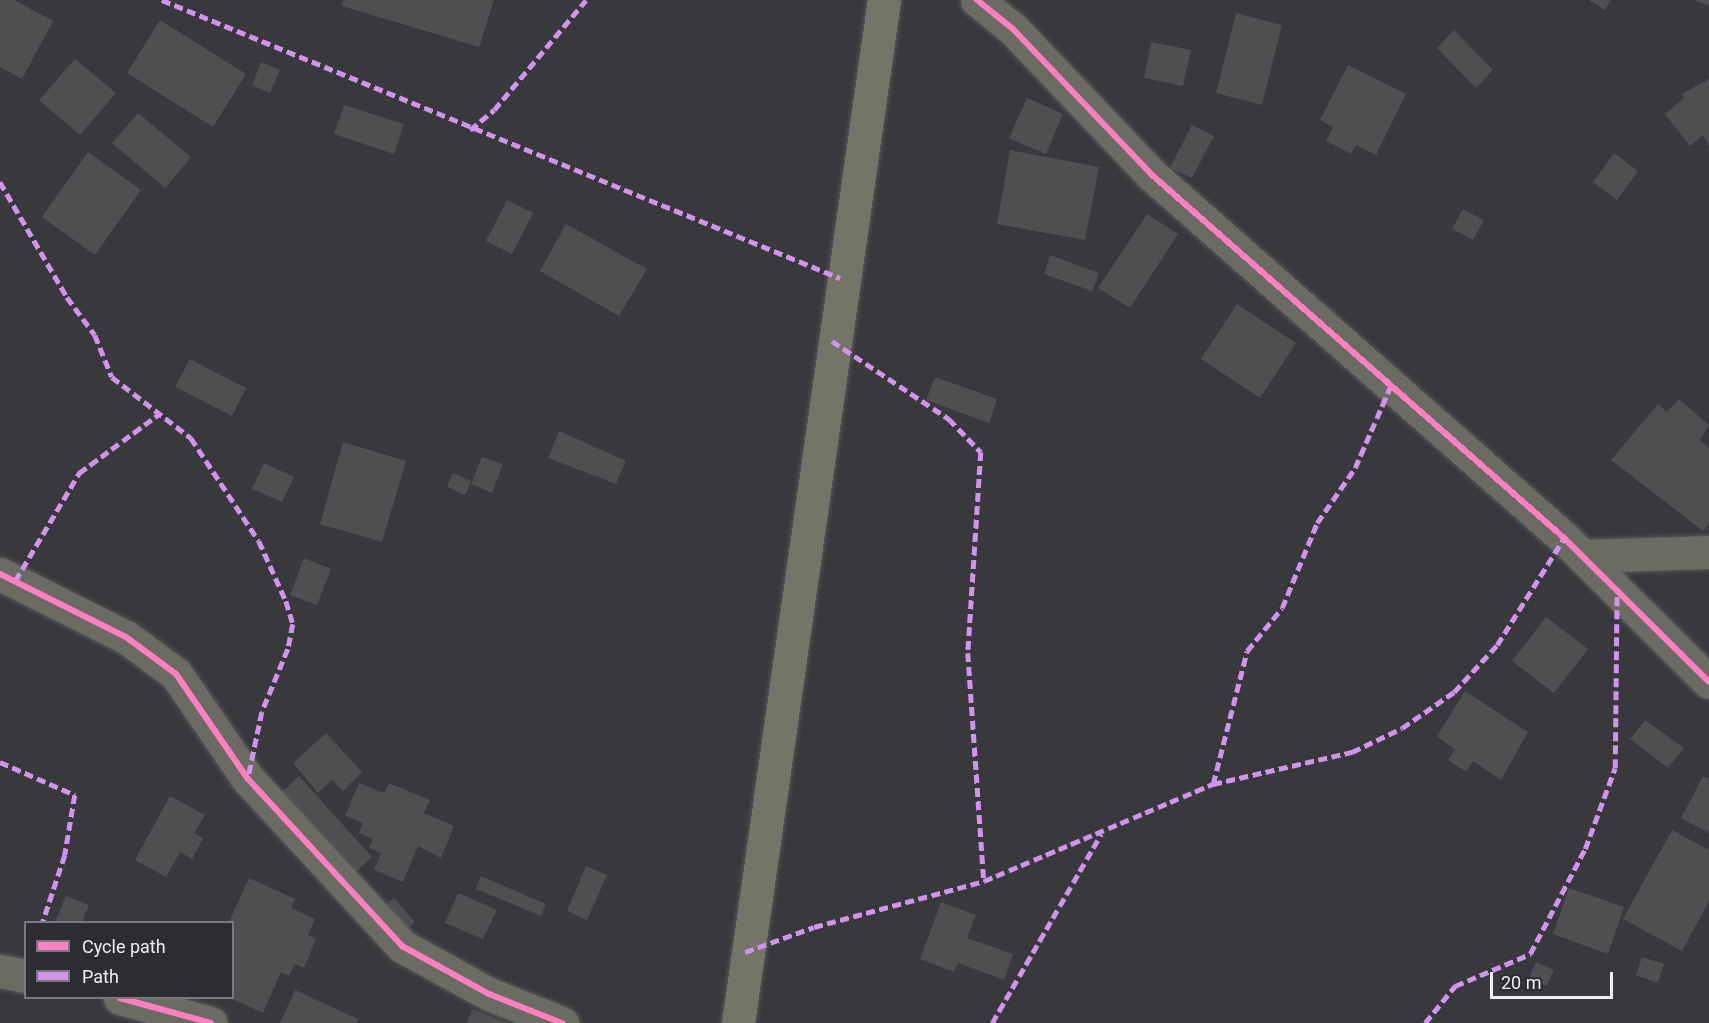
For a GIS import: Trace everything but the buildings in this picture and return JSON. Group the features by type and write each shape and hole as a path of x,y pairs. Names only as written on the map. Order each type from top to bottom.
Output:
{"main road":[{"path":"738,1023 884,0"}],"street":[{"path":"977,0 1013,29 1152,175 1584,556 1709,682"},
{"path":"1584,556 1709,552"},
{"path":"0,574 126,637 176,674 248,779 402,946 489,994 562,1023"},
{"path":"0,971 24,976"},
{"path":"124,999 211,1023"}],"marked path":[{"path":"162,0 840,278"},
{"path":"470,130 494,110 586,0"},
{"path":"0,182 67,297 95,335 112,377 191,438 259,541 286,601 293,624 288,649 262,712 248,779"},
{"path":"832,341 949,419 981,452 968,653 984,881"},
{"path":"1213,784 1247,651 1282,608 1317,523 1355,468 1392,383"},
{"path":"15,581 79,473 159,414"},
{"path":"745,952 814,927 984,881 1213,784 1352,752 1402,728 1454,692 1497,645 1564,538"},
{"path":"1425,1023 1455,986 1530,954 1585,849 1615,768 1617,588"},
{"path":"0,762 75,795 65,855 43,921"},
{"path":"992,1023 1101,834"}],"cycle path":[{"path":"977,0 1013,29 1152,175 1564,538 1709,682"},
{"path":"0,574 126,637 176,674 248,779 402,946 489,994 562,1023"},
{"path":"124,999 211,1023"}]}
